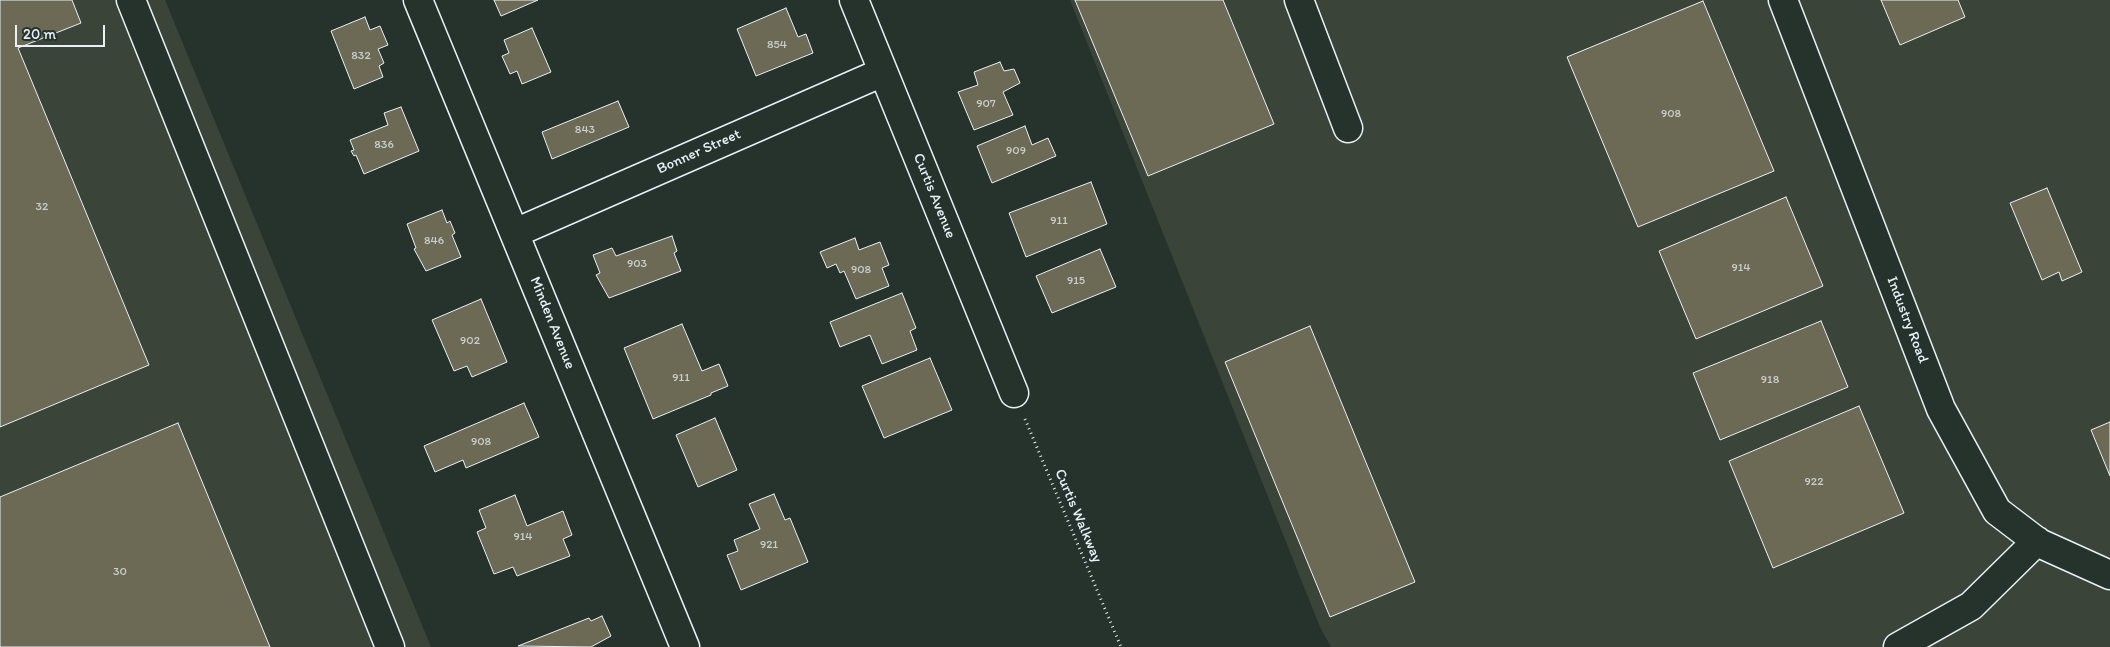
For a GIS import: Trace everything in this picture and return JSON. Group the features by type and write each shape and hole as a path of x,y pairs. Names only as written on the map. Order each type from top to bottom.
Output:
{"street":[{"path":"131,0 390,647"},
{"name":"Minden Avenue","path":"418,0 685,647"},
{"name":"Curtis Avenue","path":"854,0 1014,393"},
{"path":"1299,0 1348,128"},
{"name":"Industry Road","path":"1783,0 1941,409 1997,511 2037,541 2110,575"},
{"name":"Bonner Street","path":"515,232 884,72"},
{"path":"1898,647 1971,606 2037,541"}],"path":[{"name":"Curtis Walkway","path":"1014,393 1121,647"}],"shaded area":[{"path":"0,0 165,0 431,647 0,647"},
{"path":"1070,0 2110,0 2110,647 1331,647 1320,627"}],"building":[{"path":"0,0 72,0 81,23 18,48 149,365 0,427"},
{"path":"494,0 538,0 501,16"},
{"path":"1075,0 1223,0 1274,124 1148,176"},
{"path":"1881,0 1958,0 1965,17 1900,45"},
{"path":"1703,1 1774,171 1638,227 1567,57"},
{"path":"786,8 798,37 806,34 813,53 756,76 737,29"},
{"path":"365,17 370,30 380,26 388,45 378,49 384,63 379,66 383,77 354,89 331,31"},
{"path":"532,28 551,72 522,84 517,71 510,74 502,56 509,53 504,40"},
{"path":"1000,62 1004,71 1014,69 1020,83 1003,92 1013,115 974,130 958,92 978,85 974,72"},
{"path":"618,101 629,127 552,159 542,132"},
{"path":"401,107 419,151 364,174 356,155 354,156 351,151 354,150 350,140 388,125 384,113"},
{"path":"1025,126 1032,145 1048,138 1056,156 992,183 977,146"},
{"path":"1091,182 1107,224 1026,257 1009,213"},
{"path":"2047,188 2082,272 2062,281 2059,272 2042,280 2010,203"},
{"path":"1786,197 1823,286 1696,339 1659,251"},
{"path":"442,210 447,223 450,221 455,233 452,235 461,257 426,271 414,249 416,248 407,224"},
{"path":"672,236 677,251 674,253 681,271 609,298 596,275 600,273 593,255 612,248 616,256"},
{"path":"855,238 859,250 880,242 889,265 882,268 889,286 856,299 844,271 840,273 836,264 827,268 820,252"},
{"path":"1100,249 1116,287 1052,313 1036,276"},
{"path":"902,293 916,328 910,331 917,350 882,364 870,335 840,347 830,322"},
{"path":"481,299 507,362 472,377 467,366 454,371 432,320"},
{"path":"1821,321 1848,387 1720,440 1693,373"},
{"path":"682,324 702,371 719,364 728,386 653,419 624,348"},
{"path":"1310,326 1415,582 1330,617 1225,362"},
{"path":"930,358 952,410 884,438 862,386"},
{"path":"524,403 539,437 466,468 463,460 435,472 424,446"},
{"path":"1859,406 1904,513 1773,568 1729,461"},
{"path":"715,418 737,470 698,487 676,435"},
{"path":"2110,422 2110,476 2091,430"},
{"path":"178,423 270,647 0,647 0,497"},
{"path":"774,494 785,520 790,518 808,562 741,590 727,555 738,551 734,540 760,529 749,504"},
{"path":"515,495 527,526 563,511 572,535 563,539 570,556 517,576 513,567 494,574 477,532 486,528 479,510"},
{"path":"602,616 611,636 591,647 518,646 589,618 591,621"}]}
